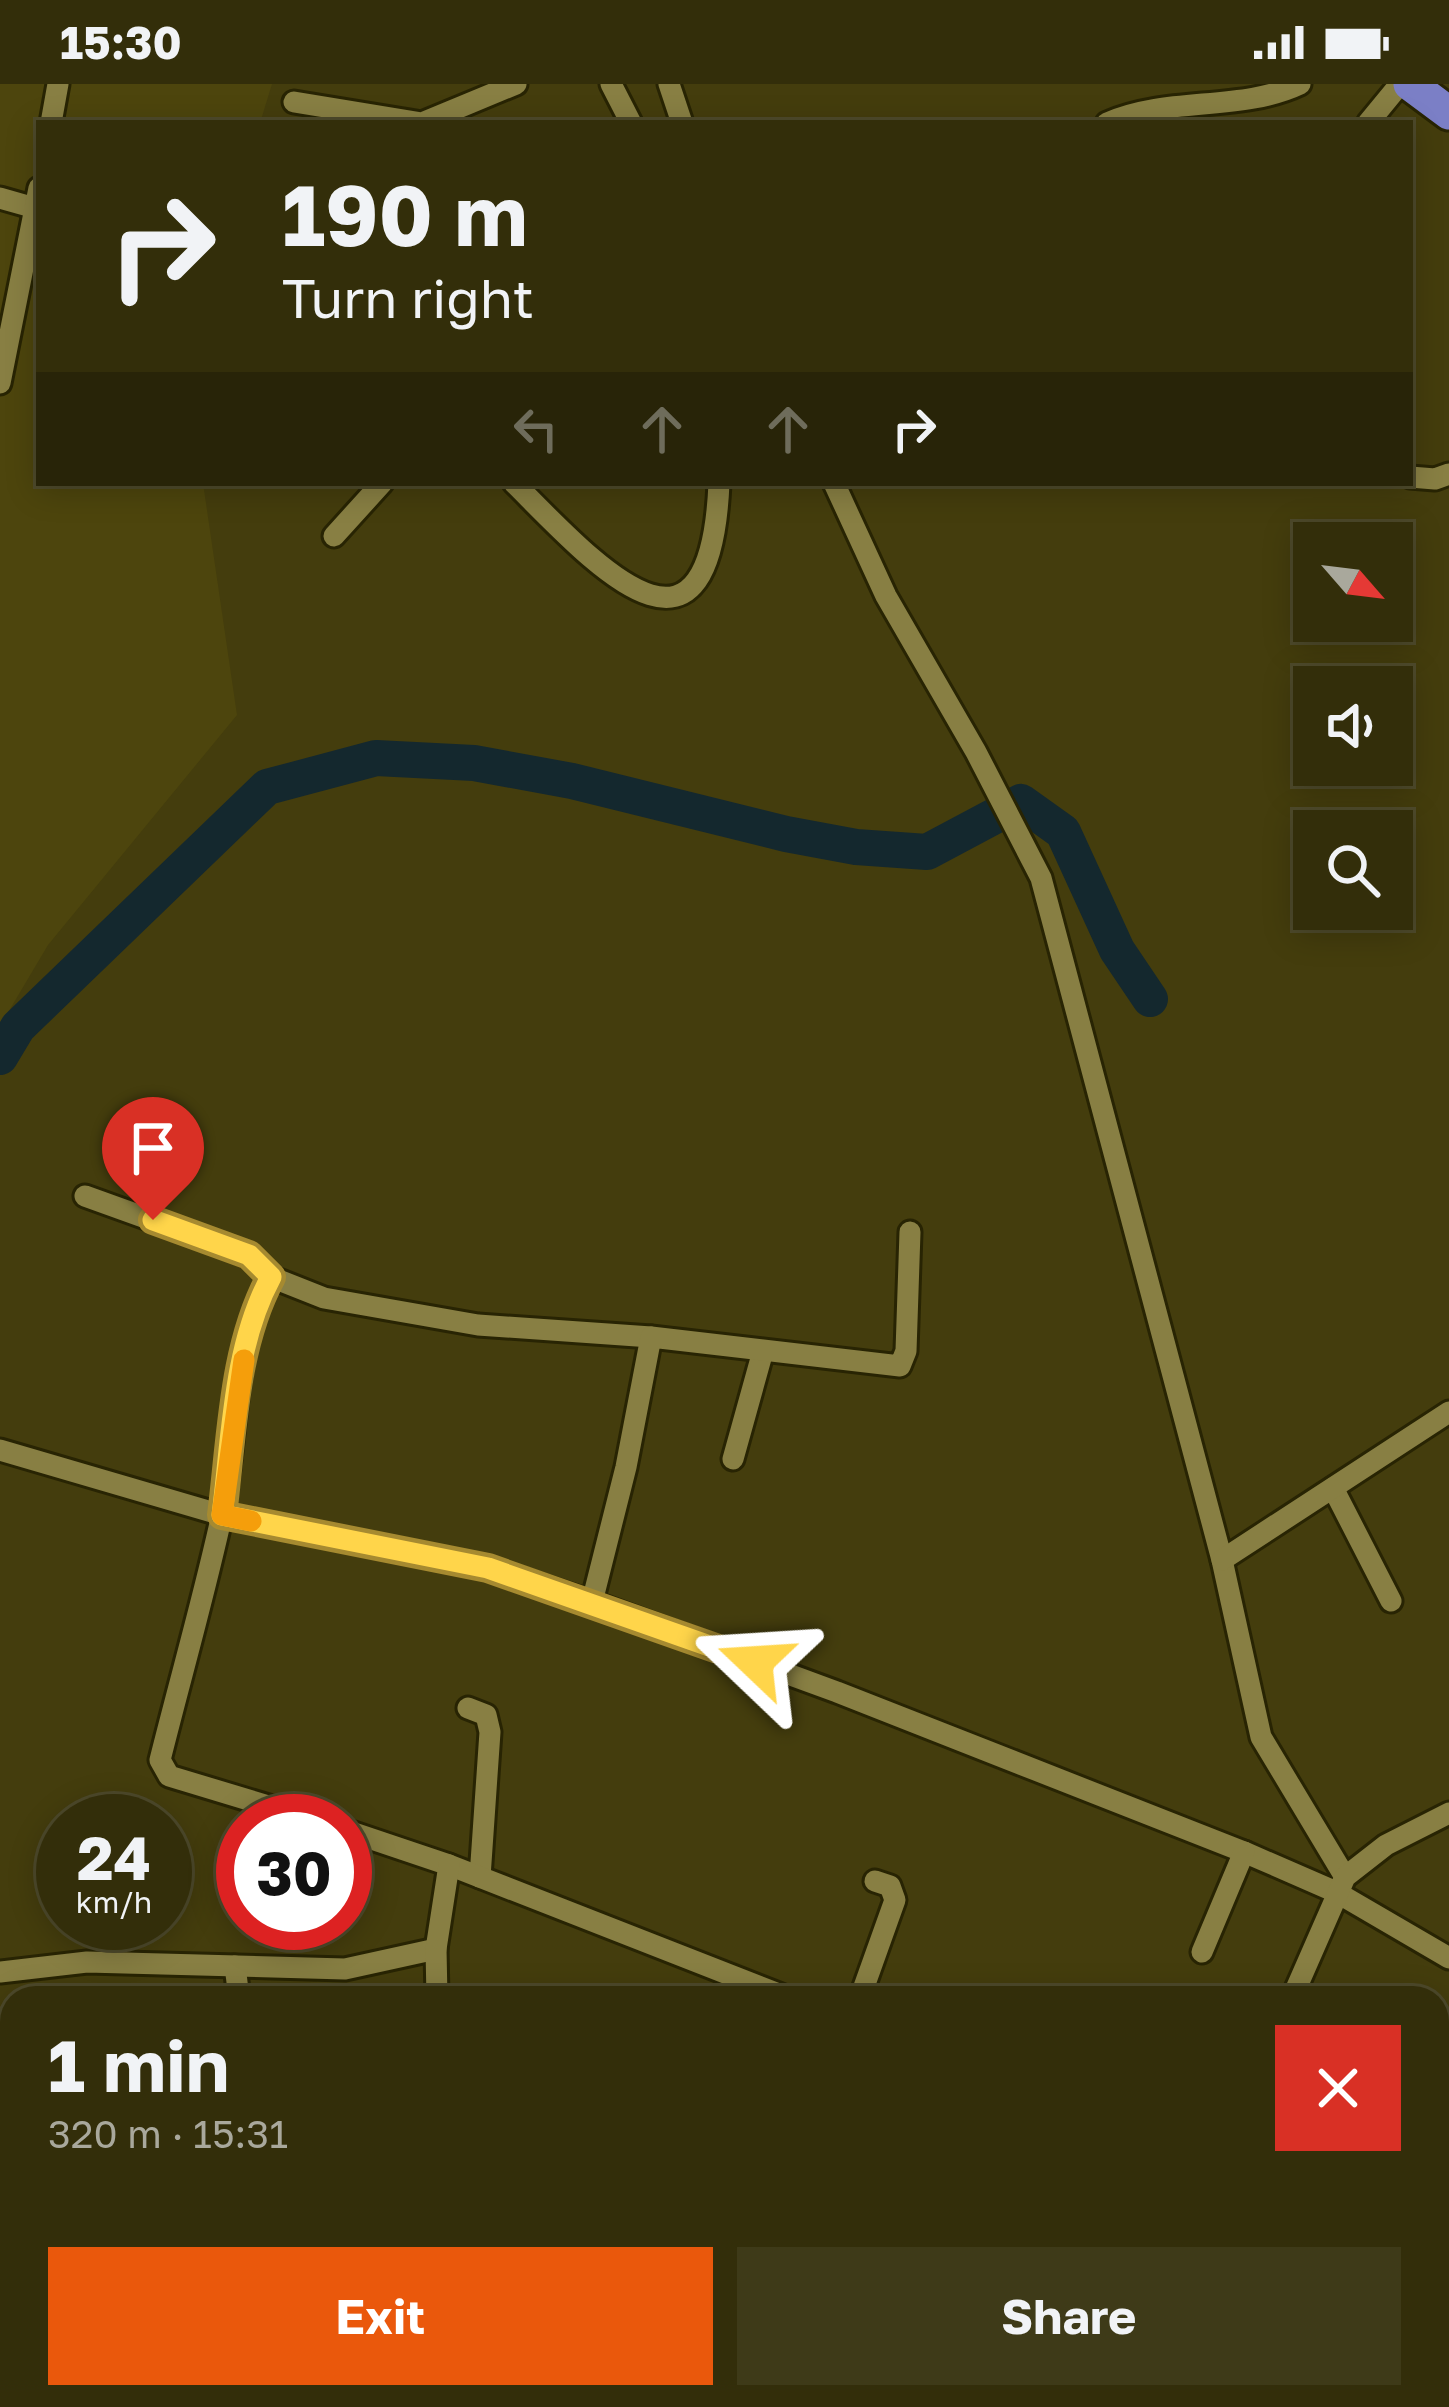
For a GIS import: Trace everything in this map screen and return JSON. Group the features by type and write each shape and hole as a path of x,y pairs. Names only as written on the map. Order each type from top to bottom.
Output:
{"highway":[{"path":"1410,84 1449,113"}],"street":[{"path":"52,120 58,84"},
{"path":"429,120 516,84"},
{"path":"611,84 629,120"},
{"path":"1115,120 1140,110 1275,93 1300,84"},
{"path":"1370,120 1400,84"},
{"path":"675,87 673,105 680,120"},
{"path":"294,102 404,120"},
{"path":"0,198 36,198"},
{"path":"0,383 36,203"},
{"path":"1413,477 1435,479 1449,474"},
{"path":"334,536 379,486"},
{"path":"517,486 621,582 652,597 674,597 694,586 710,558 719,486"},
{"path":"835,486 886,596 1042,878 1222,1560 1261,1737 1340,1884"},
{"path":"86,1196 249,1255 271,1277 325,1298 478,1325 651,1337 900,1366 906,1351 910,1232"},
{"path":"228,1794 178,1779 162,1770 160,1760 222,1515 240,1376 257,1303 271,1277"},
{"path":"592,1602 626,1467 651,1337"},
{"path":"733,1459 763,1351"},
{"path":"1222,1560 1449,1412"},
{"path":"0,1450 222,1515 488,1568 592,1602 837,1692 1244,1852 1340,1884 1449,1958"},
{"path":"1333,1488 1391,1601"},
{"path":"468,1708 486,1715 490,1732 480,1877"},
{"path":"1297,1986 1340,1884 1386,1845 1449,1813"},
{"path":"372,1839 758,1986"},
{"path":"1202,1952 1244,1852"},
{"path":"437,1986 436,1949 449,1865"},
{"path":"864,1986 895,1900 890,1886 875,1880"},
{"path":"0,1972 87,1962 345,1969 436,1949"},
{"path":"235,1966 238,1986"}],"shaded area":[{"path":"0,84 272,84 261,120 36,120 36,486 203,486 237,715 48,945 0,1026"}],"waterway":[{"path":"0,1057 18,1027 267,787 376,758 474,763 572,781 786,834 856,847 927,852 1021,802 1063,832 1117,950 1150,999"}],"slow traffic":[{"path":"244,1360 222,1515 251,1521"}],"route":[{"path":"153,1220 249,1255 271,1277 257,1303 240,1376 222,1515 488,1568 755,1662"}]}
